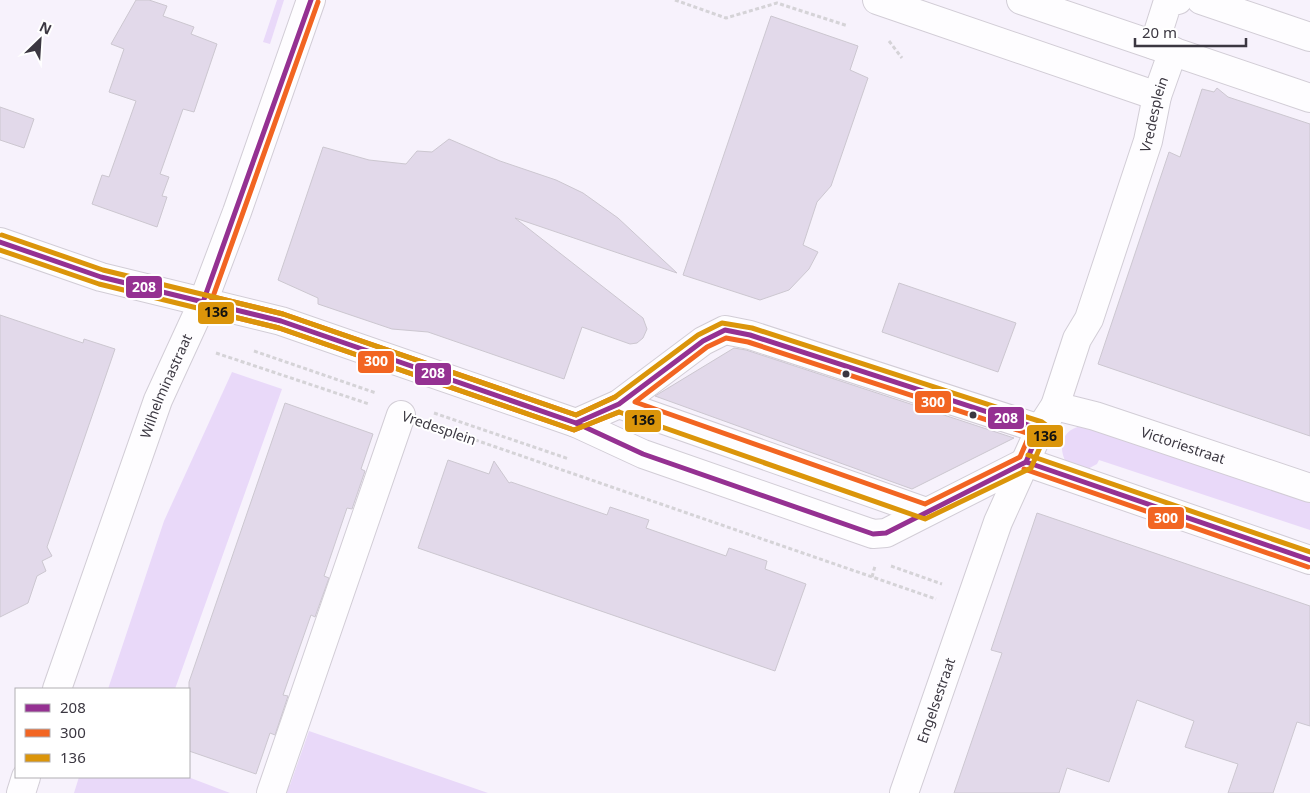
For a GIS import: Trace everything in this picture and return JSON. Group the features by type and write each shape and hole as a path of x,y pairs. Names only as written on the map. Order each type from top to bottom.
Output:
{"street":[{"name":"Wilhelminastraat","path":"57,688 158,400 203,302 237,212 311,0"},
{"path":"877,0 1158,96"},
{"path":"1022,0 1310,98"},
{"name":"Vredesplein","path":"968,610 998,522 1040,429 1055,406 1077,339 1089,319 1148,141 1158,96 1168,1 1178,0"},
{"path":"1201,0 1310,37"},
{"path":"0,242 101,277 281,321 576,424 643,454 873,534 886,533 1026,462 1310,560"},
{"path":"576,424 619,404 703,341 725,330 750,335 1040,429"},
{"path":"619,404 926,512"},
{"name":"Victoriestraat","path":"1055,406 1095,416 1310,488"},
{"path":"271,793 401,415"},
{"name":"Engelsestraat","path":"904,793 968,610"},
{"path":"21,793 26,778"}],"path":[{"path":"675,0 726,18 777,3 848,26"},
{"name":"Vredesplein","path":"184,342 968,610"}],"shaded area":[{"path":"277,0 284,0 270,44 263,42"},
{"path":"232,372 282,389 175,688 108,688 164,521"},
{"path":"1083,426 1310,503 1310,530 1099,460 1097,464 1084,471 1066,462 1062,450 1066,434 1076,427"},
{"path":"309,731 488,793 274,793 277,782 290,785"},
{"path":"79,778 190,778 230,793 74,793"}],"building":[{"path":"136,0 149,0 167,6 163,16 194,27 191,34 217,44 194,112 183,109 160,174 169,177 162,196 167,197 157,227 92,204 102,175 109,177 136,101 109,92 124,49 111,44"},
{"path":"771,16 858,46 850,70 868,78 831,186 817,202 803,245 818,252 809,269 789,290 760,300 683,275"},
{"path":"1217,88 1228,97 1310,124 1310,436 1098,364 1169,152 1180,157 1202,89 1214,92"},
{"path":"0,107 34,119 24,148 0,140"},
{"path":"449,139 500,161 556,180 583,193 618,218 677,273 515,218 643,318 647,329 643,338 637,343 630,344 582,327 564,379 428,332 392,329 318,304 318,298 278,280 323,147 369,160 406,164 417,151 432,152"},
{"path":"899,283 1016,323 998,372 882,332"},
{"path":"0,315 83,343 84,339 115,349 47,547 52,556 42,561 46,571 37,576 28,603 0,617"},
{"path":"734,348 746,350 1014,438 912,489 655,396"},
{"path":"285,403 373,434 361,469 365,471 352,509 347,508 324,576 329,578 315,617 311,615 283,695 288,696 275,735 270,733 256,774 190,751 189,682"},
{"path":"448,460 489,474 494,461 509,483 511,482 607,515 610,507 649,520 646,528 726,556 729,548 767,561 765,569 806,584 775,671 418,548"},
{"path":"1037,513 1310,606 1310,726 1297,722 1273,793 1228,793 1238,764 1185,747 1194,721 1137,700 1109,782 1067,768 1059,793 954,793 1002,653 991,650"}],"transit line":[{"name":"208","path":"203,302 311,0"},
{"name":"300","path":"210,305 318,2"},
{"name":"136","path":"0,250 99,284 279,328 574,430 619,412 925,519 1031,468 1047,431 1046,425 1042,422 752,328 722,323 698,335 615,397 576,415 283,314 103,270 2,235"},
{"name":"208","path":"0,242 101,277 281,321 576,423"},
{"name":"300","path":"205,295 283,314 576,415 615,397"},
{"name":"300","path":"201,309 279,328 574,430 619,412"},
{"name":"208","path":"725,330 750,335 1040,429 1026,462 886,533 873,534 643,454 576,423 619,404 703,341 725,330"},
{"name":"300","path":"726,338 748,342 1030,434 1020,457 925,504 635,402 707,347 726,338"},
{"name":"136","path":"1028,455 1310,552"},
{"name":"208","path":"1026,462 1310,560"},
{"name":"300","path":"1024,469 1308,567"}]}
